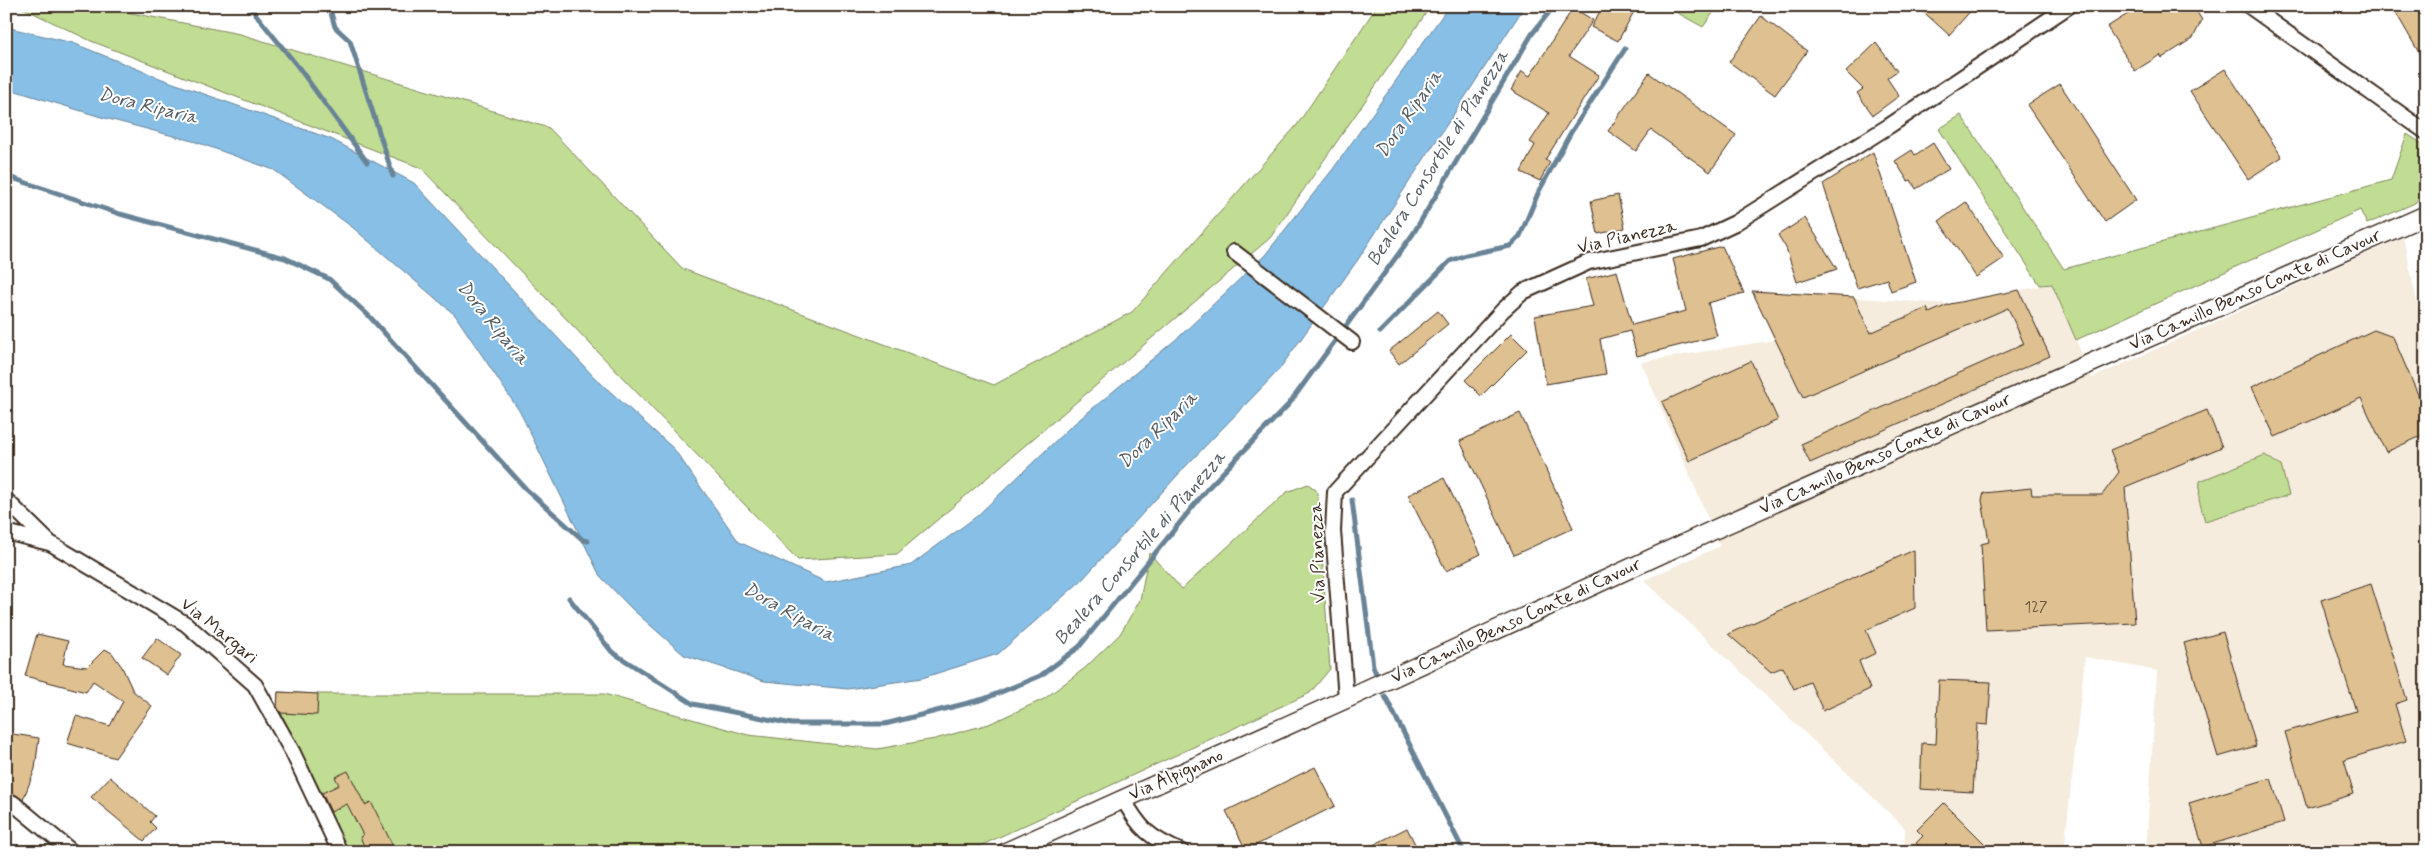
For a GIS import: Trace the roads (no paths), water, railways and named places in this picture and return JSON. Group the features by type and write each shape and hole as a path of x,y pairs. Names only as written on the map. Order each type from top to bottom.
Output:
{"street":[{"name":"Via Pianezza","path":"1346,699 1333,531 1335,492 1503,310 1523,292 1589,262 1701,239 1735,223 1889,126 2069,6"},
{"path":"2249,6 2426,132"},
{"name":"Via Camillo Benso Conte di Cavour","path":"1346,699 1720,527 2426,215"},
{"path":"1234,252 1352,342"},
{"name":"Via Margari","path":"6,500 50,543 186,624 255,685 294,753 340,852"},
{"path":"6,532 50,543"},
{"name":"Via Alpignano","path":"1006,852 1346,699"},
{"path":"1123,798 1141,828 1156,840 1182,852"},
{"path":"6,801 13,803 71,851"}],"water":[{"name":"Dora Riparia","path":"1449,6 1525,6 1357,261 1278,371 1185,467 1082,580 998,654 922,678 848,689 764,681 684,655 632,609 600,576 520,412 455,315 352,227 274,170 196,142 101,117 6,88 6,27 73,43 162,79 331,139 414,183 594,377 674,449 739,542 826,582 911,565 977,516 1069,428 1180,336 1265,255 1333,169"}],"waterway":[{"path":"249,6 299,68 367,162"},
{"path":"329,6 335,27 350,41 393,176"},
{"name":"Bealera Consortile di Pianezza","path":"569,598 612,652 693,704 792,724 885,724 984,699 1040,676 1079,647 1208,488 1289,404 1413,234 1532,34 1554,6"},
{"path":"1380,332 1450,261 1466,255 1510,246 1520,236 1539,191 1570,134 1625,49"},
{"path":"6,176 120,214 285,258 329,279 369,316 526,489 583,540 588,541"},
{"path":"1352,500 1373,666 1377,676"},
{"path":"1385,696 1464,852"}]}
